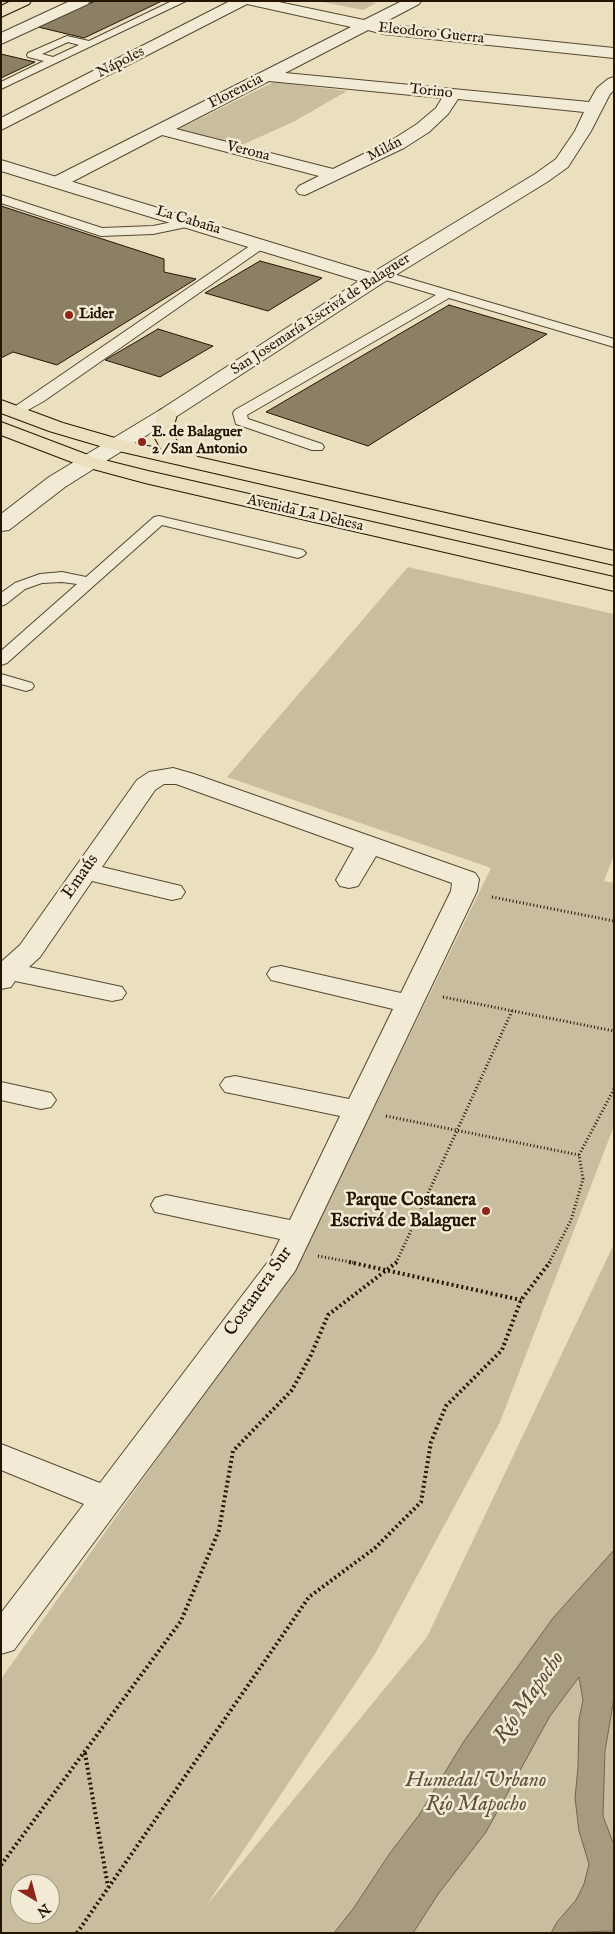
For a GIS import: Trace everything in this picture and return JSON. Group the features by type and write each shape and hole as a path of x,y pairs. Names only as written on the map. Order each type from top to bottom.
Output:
{"main road":[{"path":"1,12 24,1"},
{"name":"Avenida La Dehesa","path":"8,409 117,445 614,558"},
{"path":"167,414 164,430 165,438 173,451 191,462"},
{"name":"Avenida La Dehesa","path":"1,428 89,462 145,477 614,584"}],"street":[{"path":"1,39 83,1"},
{"name":"Nápoles","path":"1,125 242,1"},
{"name":"Eleodoro Guerra","path":"251,1 366,26 614,53"},
{"name":"Florencia","path":"58,182 414,1"},
{"name":"Torino","path":"267,76 595,108"},
{"name":"San Josemaría Escrivá de Balaguer","path":"1,525 35,498 89,462 167,414 378,277 541,178 562,163 583,131 603,91 614,82"},
{"name":"Milán","path":"304,190 398,144 423,128 442,111 453,94"},
{"name":"Verona","path":"161,130 335,175"},
{"name":"La Cabaña","path":"1,165 378,277"},
{"name":"Emaús","path":"5,976 24,958 36,943 146,785 154,778 172,776 186,779 369,844"},
{"path":"349,880 369,844 465,885"},
{"path":"85,871 172,892"},
{"name":"Costanera Sur","path":"1,1640 284,1263 356,1110 413,998 465,885"},
{"path":"281,974 413,998"},
{"path":"5,976 112,993"},
{"path":"234,1085 356,1110"},
{"path":"1,1091 41,1100"},
{"path":"166,1205 294,1241"},
{"path":"1,1456 106,1499"}],"lane":[{"path":"1,86 182,1"},
{"path":"55,61 32,55 67,39 90,44"},
{"path":"1,199 101,232 152,230 192,222"},
{"path":"8,409 40,398 262,244"},
{"path":"378,277 447,294 614,343"},
{"path":"317,447 241,421 240,413 447,294"},
{"path":"1,660 159,520 298,553"},
{"path":"1,601 20,586 40,579 62,577 89,582"},
{"path":"1,680 26,686"}],"path":[{"path":"465,885 614,921"},
{"path":"413,998 512,1011 614,1031"},
{"path":"1,1865 181,1621 219,1530 233,1451 292,1390 311,1355 328,1315 396,1263 512,1011"},
{"path":"77,1933 309,1596 375,1548 421,1502 431,1442 446,1406 502,1350 521,1300 551,1260 571,1220 583,1179 579,1155 614,1089"},
{"path":"356,1110 579,1155"},
{"path":"294,1241 388,1269 521,1300"},
{"path":"84,1752 108,1888"}],"green space":[{"path":"366,1 376,3 363,10 323,2"},
{"path":"274,82 347,91 295,121 240,146 179,129"},
{"name":"Humedal Urbano Río Mapocho","path":"408,567 614,614 614,855 604,881 614,883 614,1126 500,1422 375,1654 206,1906 427,1637 614,1244 614,1933 1,1933 1,1679 304,1252 491,868 227,777"}],"water":[{"name":"Río Mapocho","path":"614,1550 614,1698 605,1751 603,1816 614,1845 613,1931 551,1933 557,1922 576,1900 584,1884 589,1864 579,1831 575,1798 579,1719 583,1700 579,1677 550,1716 486,1832 439,1893 413,1933 334,1933 419,1815 464,1741 553,1618"}],"building":[{"path":"95,1 162,1 84,38 38,27"},
{"path":"1,54 35,62 1,78"},
{"name":"Lider","path":"1,206 164,259 164,272 196,279 57,365 13,352 1,358"},
{"path":"260,261 322,278 268,311 205,293"},
{"path":"449,305 547,334 368,446 266,412"},
{"path":"158,329 213,346 160,377 105,360"}],"place":[{"name":"Lider","path":"69,315"},
{"name":"E. de Balaguer 2 / San Antonio","path":"142,442"},
{"name":"Parque Costanera Escrivá de Balaguer","path":"486,1211"}]}
